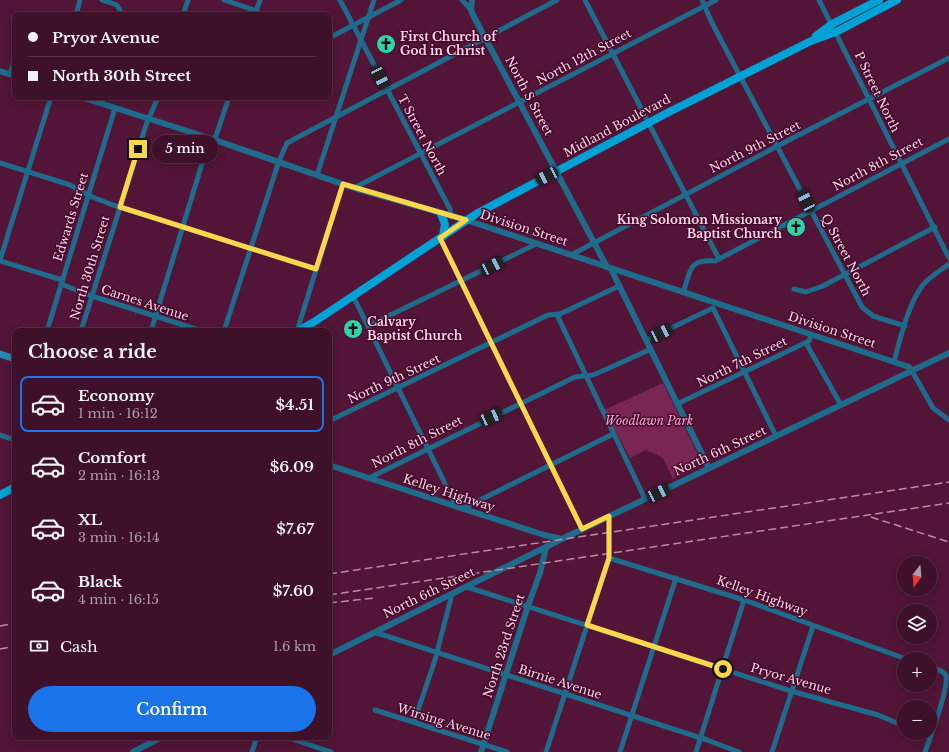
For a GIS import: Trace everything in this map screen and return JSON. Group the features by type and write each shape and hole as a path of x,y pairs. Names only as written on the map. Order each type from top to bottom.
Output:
{"main road":[{"name":"Midland Boulevard","path":"811,41 832,24 879,0"},
{"name":"Midland Boulevard","path":"302,328 353,296 466,220 740,76 811,41 836,32 897,0"},
{"path":"441,214 445,224 441,237"},
{"path":"0,354 12,358"},
{"path":"0,495 12,489"}],"street":[{"path":"77,12 80,0"},
{"path":"102,0 117,5 120,12"},
{"path":"184,12 188,0"},
{"path":"224,0 254,12"},
{"path":"256,12 260,0"},
{"name":"T Street North","path":"340,0 450,209 451,217"},
{"path":"317,175 374,0"},
{"path":"332,36 401,0"},
{"name":"North S Street","path":"462,0 471,10 594,243 620,286 709,468"},
{"path":"471,10 472,0"},
{"path":"225,328 279,161 287,142 556,0"},
{"path":"585,0 611,53 719,259"},
{"name":"Q Street North","path":"702,0 712,23 863,308 873,316 905,326"},
{"name":"North 12th Street","path":"354,188 611,53 716,0"},
{"name":"P Street North","path":"819,0 935,227 949,258"},
{"name":"North 9th Street","path":"571,255 685,194 949,58"},
{"path":"0,71 12,75"},
{"path":"0,260 50,100"},
{"name":"Division Street","path":"90,100 279,161 354,188 451,217 466,220 683,293 714,306 811,334 909,367 912,371"},
{"name":"North 30th Street","path":"82,328 120,207 157,100"},
{"path":"152,328 208,144 216,136 228,100"},
{"name":"Edwards Street","path":"48,328 115,108"},
{"name":"North 8th Street","path":"683,293 691,270 696,262 702,260 715,261 949,138"},
{"path":"0,163 70,185 88,195 120,207 316,269"},
{"path":"298,328 343,184"},
{"path":"794,290 806,292 812,290 845,275 935,227"},
{"path":"441,237 582,529"},
{"path":"368,326 536,244"},
{"name":"Carnes Avenue","path":"0,260 62,282 92,296 192,328"},
{"path":"894,362 913,304 922,286 949,264"},
{"name":"North 9th Street","path":"332,420 548,314 557,315 620,286"},
{"path":"353,296 456,506"},
{"path":"646,340 714,306 776,436"},
{"path":"557,315 645,499"},
{"name":"North 7th Street","path":"677,404 806,343 809,341 811,334"},
{"path":"806,343 841,405"},
{"name":"North 8th Street","path":"369,478 575,377 586,376 607,370 650,349"},
{"name":"North 6th Street","path":"332,653 582,529 949,353"},
{"path":"912,371 933,408 949,420"},
{"path":"462,508 613,434"},
{"path":"0,435 12,439"},
{"name":"Kelley Highway","path":"332,466 544,535 562,539"},
{"path":"546,752 609,556 609,516"},
{"name":"North 23rd Street","path":"481,752 540,573 546,547"},
{"name":"Kelley Highway","path":"609,556 744,600 897,656"},
{"path":"620,752 676,578"},
{"name":"Pryor Avenue","path":"467,587 791,691 878,715 897,723"},
{"path":"414,722 436,653 452,594"},
{"path":"696,752 744,600"},
{"path":"772,752 813,626"},
{"name":"Birnie Avenue","path":"374,632 739,752"},
{"path":"937,670 946,675 946,689 937,716"},
{"name":"Wirsing Avenue","path":"374,710 507,752"},
{"path":"133,752 156,740"},
{"path":"252,752 256,740"},
{"path":"295,740 331,752"},
{"path":"925,752 929,740"}],"green space":[{"name":"Woodlawn Park","path":"663,383 703,465 673,479 663,458 646,450 630,458 604,410"}],"railway":[{"path":"332,574 949,482"},
{"path":"332,595 949,503"},
{"path":"871,517 949,542"},
{"path":"332,603 374,598"},
{"path":"0,626 12,624"},
{"path":"0,649 12,647"}],"place":[{"name":"First Church of God in Christ","path":"386,44"},
{"name":"King Solomon Missionary Baptist Church","path":"796,227"},
{"name":"Calvary Baptist Church","path":"353,329"}],"route":[{"path":"138,149 120,207 316,269 343,184 441,214 466,220 440,238 582,529 609,516 609,558 587,625 723,669"}]}
